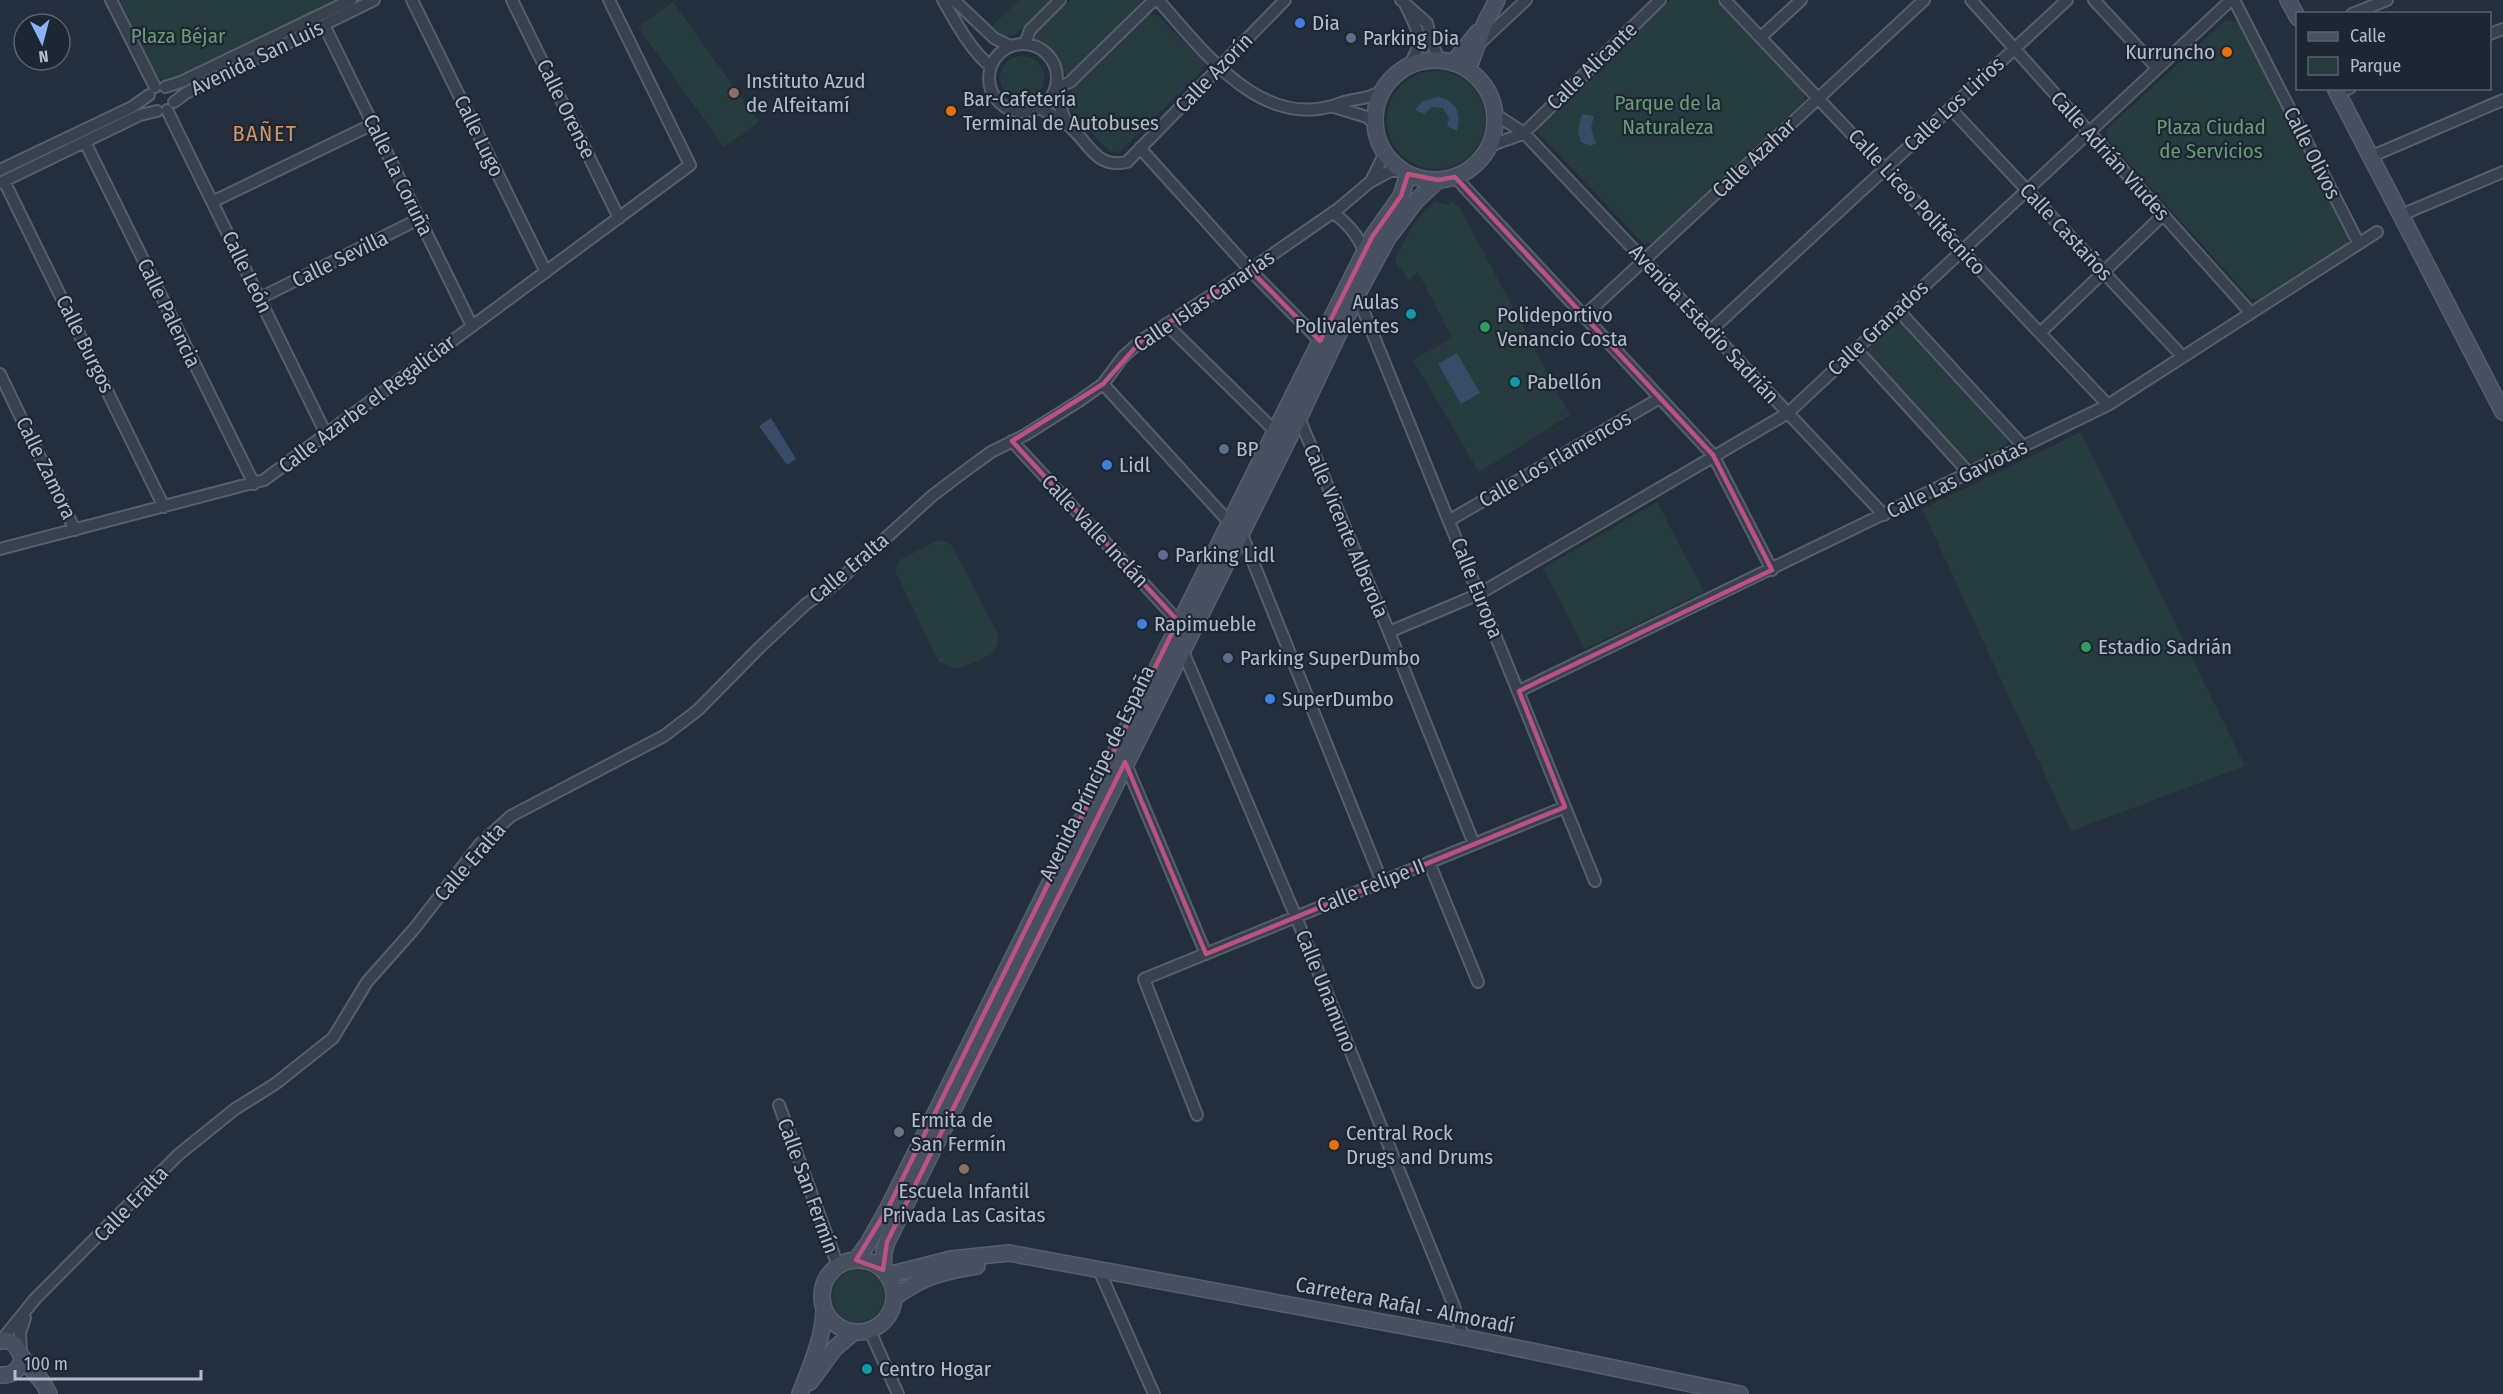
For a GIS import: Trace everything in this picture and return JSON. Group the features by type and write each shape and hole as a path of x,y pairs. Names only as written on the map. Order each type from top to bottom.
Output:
{"main road":[{"path":"1468,70 1485,23 1497,0"},
{"path":"2288,0 2296,14"},
{"path":"1446,62 1485,23"},
{"path":"1424,61 1446,62 1468,70 1482,82 1491,97 1495,114 1495,131 1490,147 1475,165 1455,177 1438,180 1422,179 1405,172 1385,153 1375,125 1378,100 1395,76 1409,66 1424,61"},
{"path":"2341,90 2370,157 2503,412"},
{"name":"Avenida Príncipe de España","path":"884,1271 884,1252 887,1242 1182,649 1275,431 1372,237 1401,196 1405,172"},
{"name":"Avenida Príncipe de España","path":"856,1260 888,1208 1178,621 1299,418 1357,295 1396,224 1415,201 1438,180"},
{"name":"Carretera Rafal - Almoradí","path":"884,1271 896,1273 951,1259 1009,1253 1463,1337 1740,1394"},
{"path":"856,1260 865,1260 884,1271 892,1285 894,1298 890,1313 881,1324 870,1330 853,1333 835,1348 801,1394 824,1326 821,1291 824,1282 838,1266 856,1260"},
{"name":"Carretera Rafal - Almoradí","path":"894,1298 909,1286 942,1272 1024,1261 1061,1263"},
{"path":"824,1311 836,1326 853,1333"},
{"path":"1,1341 15,1344 46,1389"},
{"path":"6,1376 20,1366 22,1355"},
{"path":"6,1376 25,1375 46,1389"}],"street":[{"path":"111,0 156,90 150,105 166,108 173,93 156,90"},
{"name":"Avenida San Luis","path":"0,170 132,107 156,90 181,82 351,0"},
{"name":"Avenida San Luis","path":"2,182 140,115 166,108 186,93 374,0"},
{"name":"Calle Lugo","path":"412,0 546,272"},
{"name":"Calle Orense","path":"512,0 619,218"},
{"name":"Calle Azarbe el Regaliciar","path":"0,549 264,480 690,165 609,0"},
{"path":"943,0 964,36 980,57 991,66"},
{"path":"952,16 954,0 994,38 1010,46"},
{"path":"1025,44 1030,30 1060,0"},
{"path":"1055,91 1070,82 1156,0 1219,67 1253,95 1286,107 1334,107 1367,117 1375,125"},
{"name":"Calle Azorín","path":"1067,124 1103,162 1114,165 1127,162 1285,0"},
{"path":"1478,45 1526,0"},
{"name":"Calle Alicante","path":"1524,133 1660,0"},
{"name":"Calle Liceo Politécnico","path":"1725,0 2108,405"},
{"path":"1761,37 1801,0"},
{"name":"Calle Azahar","path":"1584,316 1924,0"},
{"name":"Calle Adrián Viudes","path":"1971,0 2250,312"},
{"name":"Calle Los Lirios","path":"1710,331 2067,0"},
{"path":"2094,0 2157,68"},
{"path":"2357,12 2387,0"},
{"path":"1403,2 1427,23 1432,43 1446,62"},
{"path":"1403,2 1418,29 1420,40 1418,51 1409,66"},
{"name":"Calle Granados","path":"1389,632 1479,594 1788,413 2226,2"},
{"name":"Calle Olivos","path":"2226,2 2358,242"},
{"name":"Calle La Coruña","path":"324,25 472,326"},
{"path":"1025,44 1035,46 1052,59 1057,79 1055,91 1048,102 1028,112 1005,107 996,100 989,78 991,66 998,54 1010,46 1025,44"},
{"path":"1334,107 1342,102 1366,99 1384,89"},
{"path":"1055,91 1067,124"},
{"path":"2370,157 2503,100"},
{"name":"Calle León","path":"166,108 326,434"},
{"path":"1039,108 1067,124"},
{"name":"Calle Castaños","path":"1950,108 2182,356"},
{"name":"Avenida Estadio Sadrián","path":"1495,114 1524,133 1884,515"},
{"path":"212,202 373,124"},
{"path":"1490,147 1498,141 1513,139 1524,133"},
{"name":"Calle Palencia","path":"85,142 254,484"},
{"path":"1140,148 1250,270 1320,340"},
{"name":"Calle Islas Canarias","path":"1370,182 1385,153"},
{"name":"Calle Islas Canarias","path":"1012,441 1052,419 1103,384 1123,357 1142,340 1250,270 1333,212 1370,182 1390,171 1405,172"},
{"path":"2401,215 2503,172"},
{"path":"1455,177 1713,455 1772,570"},
{"name":"Calle Burgos","path":"2,182 164,507"},
{"path":"1333,212 1355,233 1364,252"},
{"path":"2040,333 2163,215"},
{"name":"Calle Sevilla","path":"260,298 419,219"},
{"name":"Calle Las Gaviotas","path":"1519,691 2108,405 2358,242 2377,232"},
{"name":"Calle Europa","path":"1357,295 1595,881"},
{"path":"1898,310 2023,446"},
{"path":"1166,324 1275,431"},
{"path":"1856,349 1969,473"},
{"name":"Calle Zamora","path":"0,374 75,530"},
{"path":"1103,384 1235,527 1382,882"},
{"name":"Calle Los Flamencos","path":"1450,520 1660,398"},
{"name":"Calle Vicente Alberola","path":"1299,418 1389,632 1474,844"},
{"name":"Calle Valle Inclán","path":"1012,441 1178,621"},
{"name":"Calle Eralta","path":"1,1341 35,1299 178,1155 235,1108 275,1084 333,1038 367,982 402,944 493,831 512,816 664,736 682,724 806,604 847,574 932,496 991,452 1012,441"},
{"name":"Calle Unamuno","path":"1182,649 1296,917 1454,1306 1463,1337"},
{"path":"1125,762 1206,954"},
{"name":"Calle Felipe II","path":"1197,1115 1144,979 1565,807"},
{"path":"1430,862 1478,982"},
{"name":"Calle San Fermín","path":"779,1106 838,1266"},
{"path":"1099,1270 1154,1394"},
{"path":"22,1355 20,1333 35,1299"},
{"path":"870,1330 897,1394"}],"highlighted area":[{"path":"1408,174 1438,180 1455,177 1713,455 1772,570 1519,691 1565,807 1206,954 1125,762 887,1242 883,1270 856,1260 888,1208 1178,621 1012,441 1103,384 1142,340 1250,270 1320,341 1372,237 1401,196"}],"green space":[{"name":"Plaza Béjar","path":"120,0 337,0 177,78 164,81 156,75"},
{"path":"1019,0 1050,0 1015,35 1002,37 992,26"},
{"path":"1070,0 1141,0 1139,6 1068,77 1052,50 1043,41 1036,39 1035,34"},
{"name":"Parque de la Naturaleza","path":"1670,0 1716,0 1804,93 1805,100 1652,243 1644,244 1537,132 1538,123"},
{"path":"673,2 759,122 724,147 638,27"},
{"path":"1147,15 1157,15 1205,63 1203,70 1118,153 1109,151 1068,108 1068,94"},
{"name":"Plaza Ciudad de Servicios","path":"2226,20 2239,23 2349,237 2346,247 2259,300 2250,298 2107,139 2107,129"},
{"path":"1022,56 1037,63 1044,78 1037,93 1022,100 1007,93 1000,78 1007,63"},
{"path":"1436,71 1455,75 1470,86 1481,101 1485,120 1481,139 1470,154 1455,165 1436,169 1417,165 1402,154 1391,139 1387,120 1391,101 1402,86 1417,75"},
{"name":"Polideportivo Venancio Costa","path":"1451,201 1460,208 1570,415 1479,472 1413,360 1452,338 1418,272 1409,280 1395,261 1411,229 1421,215 1435,202 1448,205"},
{"path":"1902,323 2007,439 2006,445 1975,462 1966,460 1870,356 1868,349 1896,324"},
{"name":"Estadio Sadrián","path":"2081,432 2245,766 2071,831 1922,509"},
{"path":"1657,502 1704,592 1585,649 1543,568"},
{"path":"938,540 951,544 998,634 998,642 991,653 985,658 957,669 939,662 895,571 900,560"},
{"path":"858,1270 868,1272 876,1278 882,1286 884,1296 882,1306 876,1314 868,1320 858,1322 848,1320 840,1314 834,1306 832,1296 834,1286 840,1278 848,1272"}],"water":[{"path":"1438,97 1449,101 1456,109 1459,119 1457,131 1447,126 1449,118 1443,108 1432,107 1424,114 1415,110 1423,101"},
{"path":"1582,114 1594,116 1591,128 1596,143 1591,146 1581,142 1578,131"},
{"path":"1457,353 1480,393 1461,404 1438,364"},
{"path":"771,418 796,459 787,465 759,426"}],"place":[{"name":"Dia","path":"1300,23"},
{"name":"Parking Dia","path":"1351,38"},
{"name":"Kurruncho","path":"2227,52"},
{"name":"Instituto Azud de Alfeitamí","path":"734,93"},
{"name":"Bar-Cafetería Terminal de Autobuses","path":"951,111"},
{"name":"Aulas Polivalentes","path":"1411,314"},
{"name":"Polideportivo Venancio Costa","path":"1485,327"},
{"name":"Pabellón","path":"1515,382"},
{"name":"BP","path":"1224,449"},
{"name":"Lidl","path":"1107,465"},
{"name":"Parking Lidl","path":"1163,555"},
{"name":"Rapimueble","path":"1142,624"},
{"name":"Estadio Sadrián","path":"2086,647"},
{"name":"Parking SuperDumbo","path":"1228,658"},
{"name":"SuperDumbo","path":"1270,699"},
{"name":"Ermita de San Fermín","path":"899,1132"},
{"name":"Central Rock Drugs and Drums","path":"1334,1145"},
{"name":"Escuela Infantil Privada Las Casitas","path":"964,1169"},
{"name":"Centro Hogar","path":"867,1369"}],"district":[{"name":"BAÑET","path":"265,133"}]}
